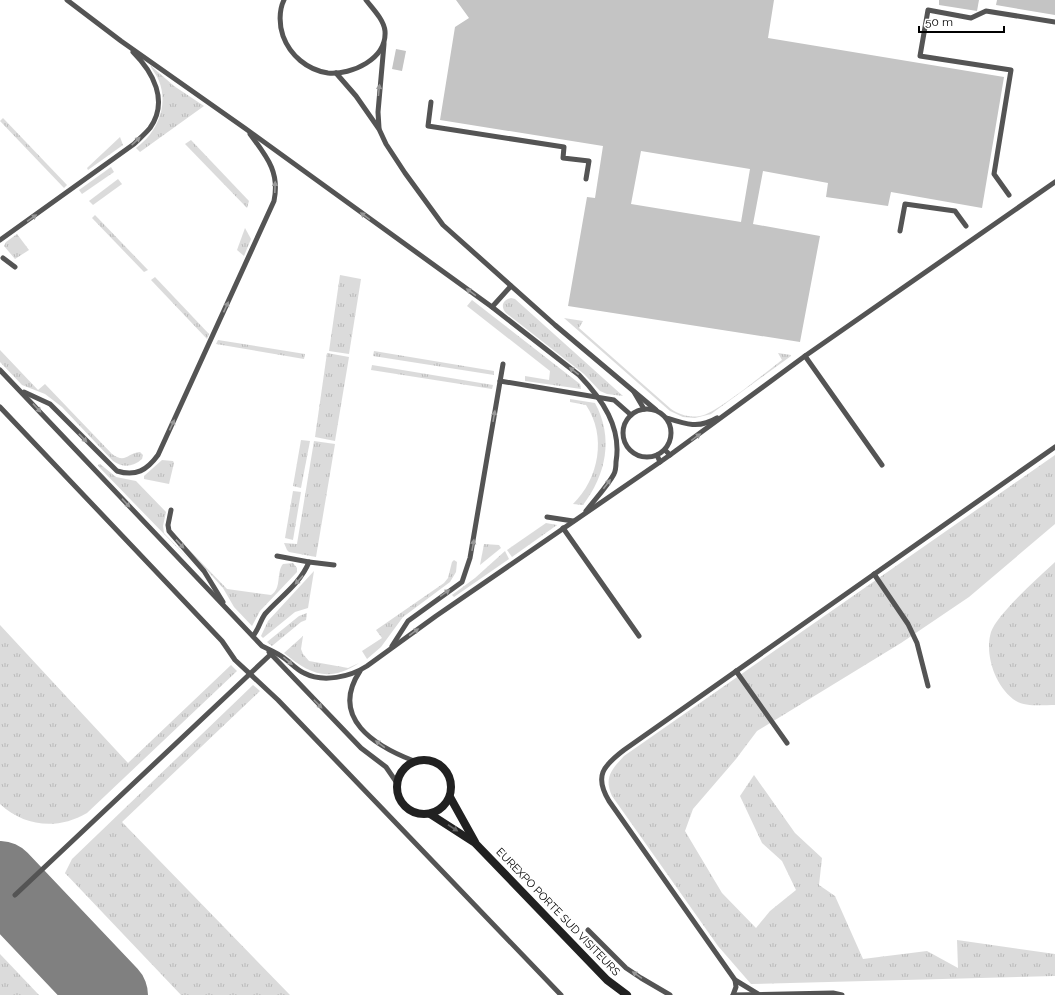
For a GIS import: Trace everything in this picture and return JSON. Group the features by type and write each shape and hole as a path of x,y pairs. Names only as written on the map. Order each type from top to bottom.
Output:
{"street":[{"name":"EUREXPO PORTE SUD VISITEURS","path":"414,761 428,760 441,765 447,772 451,780 452,788 450,797 475,843"},
{"path":"397,783 400,774 406,766 414,761"},
{"name":"EUREXPO PORTE SUD VISITEURS","path":"397,783 397,792 400,800 406,807 413,812 430,814 475,843 607,980 628,995"},
{"path":"430,814 439,810 450,797"}],"lane":[{"path":"67,0 121,41 246,129 492,307 579,375 609,413 613,424 618,453 615,473 583,515"},
{"path":"366,0 383,23 385,30 378,112 379,129"},
{"path":"282,2 280,24 284,38 291,50 303,62 319,70 336,73 355,69 378,54 384,44"},
{"path":"1009,195 994,174 1011,70 920,56 928,10 971,18 986,11 1055,22"},
{"path":"0,240 134,144 150,128 157,113 158,98 155,81 146,65 121,41"},
{"path":"336,73 351,90 379,129 386,144 443,225 511,286 629,385 656,410 667,418 688,425 703,424 740,404"},
{"path":"431,102 428,126 564,147 563,158 589,161 586,179"},
{"path":"19,390 50,404 56,409 117,472 125,474 140,472 152,463 158,455 274,201 276,183 271,165 246,129"},
{"path":"414,761 390,751 371,738 353,717 349,703 349,695 353,682 360,671 573,521 670,455 805,356 1055,182"},
{"path":"900,231 905,204 955,211 966,226"},
{"path":"1,257 15,267"},
{"path":"492,307 511,286"},
{"path":"805,356 882,465"},
{"path":"389,650 408,621 462,582 466,573 470,558 502,364"},
{"path":"0,370 361,748 386,767 397,783"},
{"path":"500,381 614,400 631,415"},
{"path":"629,385 644,409"},
{"path":"0,407 222,641 234,660 278,700 560,995"},
{"path":"656,410 644,409 631,415 624,428 625,443 629,449 642,456 657,455 665,450 669,444 672,430 667,418"},
{"path":"758,994 735,980 609,801 601,783 606,767 612,759 1055,447"},
{"path":"665,450 670,455"},
{"path":"657,455 660,462"},
{"path":"171,510 168,525 169,531 204,571 230,612"},
{"path":"547,517 573,521"},
{"path":"563,528 639,636"},
{"path":"277,556 334,565"},
{"path":"253,636 264,616 303,576 309,562"},
{"path":"874,574 908,624 917,643 928,686"},
{"path":"262,646 283,657 304,674 332,678 360,671"},
{"path":"15,895 248,674 271,654"},
{"path":"736,671 787,743"},
{"path":"588,930 626,968 670,995"},
{"path":"735,980 736,987 733,995 842,995"}],"green space":[{"path":"150,65 174,86 204,106 140,152 136,148 150,135 162,109 162,90"},
{"path":"3,118 67,185 64,188 0,121"},
{"path":"120,137 123,145 88,170 87,168"},
{"path":"191,140 249,201 247,208 185,144"},
{"path":"111,167 114,172 82,194 79,190"},
{"path":"118,179 122,184 93,205 89,201"},
{"path":"95,215 148,270 144,272 92,218"},
{"path":"245,228 251,239 244,256 237,250"},
{"path":"17,234 29,250 15,259 4,246 6,242"},
{"path":"340,275 361,279 349,354 329,351"},
{"path":"155,277 209,334 207,339 151,280"},
{"path":"511,298 515,299 623,396 607,394 600,391 584,374 506,313 503,308 503,304 506,300"},
{"path":"472,300 580,384 581,389 525,381 525,376 549,380 550,371 467,306"},
{"path":"564,318 583,321 579,328 671,409 678,413 696,417 707,414 729,401 711,414 695,418 683,417 670,411"},
{"path":"218,340 305,354 304,359 216,344"},
{"path":"0,350 38,390 45,384 112,454 120,458 124,458 140,452 143,455 142,459 135,464 128,466 120,465 113,461 62,407 45,394 22,385 0,362"},
{"path":"374,351 494,371 494,375 373,356"},
{"path":"327,353 349,357 335,441 315,437"},
{"path":"778,353 791,356 730,400 782,360"},
{"path":"372,365 493,385 492,389 371,370"},
{"path":"570,399 595,403 601,416 606,443 602,469 591,493 583,505 573,504 582,494 594,470 598,443 593,417 586,405 570,402"},
{"path":"301,440 310,441 301,488 293,486"},
{"path":"314,441 335,444 316,557 289,552 284,543 297,544"},
{"path":"1055,455 1055,524 969,597 901,643 757,731 736,759 693,809 685,831 722,893 756,928 770,911 796,890 782,861 762,843 740,796 754,775 795,833 822,858 819,885 835,896 863,959 927,951 958,968 957,940 1055,954 1055,976 751,984 718,946 612,796 609,779 612,770 624,756"},
{"path":"162,460 173,461 174,463 169,484 144,479 144,476"},
{"path":"100,464 116,477 136,481 166,512 163,526 164,533 197,568 99,467 98,465"},
{"path":"293,491 301,492 293,540 285,538"},
{"path":"546,523 557,525 512,557 507,550"},
{"path":"173,533 227,589 271,595 277,589 280,571 283,564 293,563 297,568 297,572 260,611 252,626 234,607 223,588"},
{"path":"484,544 499,545 501,548 480,565"},
{"path":"505,551 509,559 454,597 452,595 475,578"},
{"path":"454,560 457,562 456,572 450,582 403,617 381,647 367,659 362,651 382,638 376,630 444,583 448,578 452,562"},
{"path":"1055,562 1055,705 1020,703 1009,695 997,680 989,651 991,632 1001,615"},
{"path":"314,571 308,608 295,612 263,638 261,636 268,621"},
{"path":"307,613 306,620 301,622 272,646 267,642 299,616"},
{"path":"0,625 128,763 231,665 237,671 87,813 65,822 42,824 20,818 0,804"},
{"path":"303,636 301,649 309,661 348,668 359,663 338,673 329,674 311,671 284,653"},
{"path":"253,685 260,691 122,822 290,995 181,995 65,873 72,859"},
{"path":"0,954 39,995 0,995"}],"building":[{"path":"456,0 774,0 768,38 1004,77 982,208 891,192 888,206 826,197 828,183 763,171 753,224 820,236 800,342 568,306 587,197 595,198 603,146 440,120 455,27 469,18","holes":["641,151 750,169 741,222 631,204"]},
{"path":"939,0 979,0 977,11 939,5"},
{"path":"997,0 1055,0 1055,15 996,5"},
{"path":"396,49 406,51 402,71 392,69"}],"runway":[{"path":"0,879 110,995"}]}
